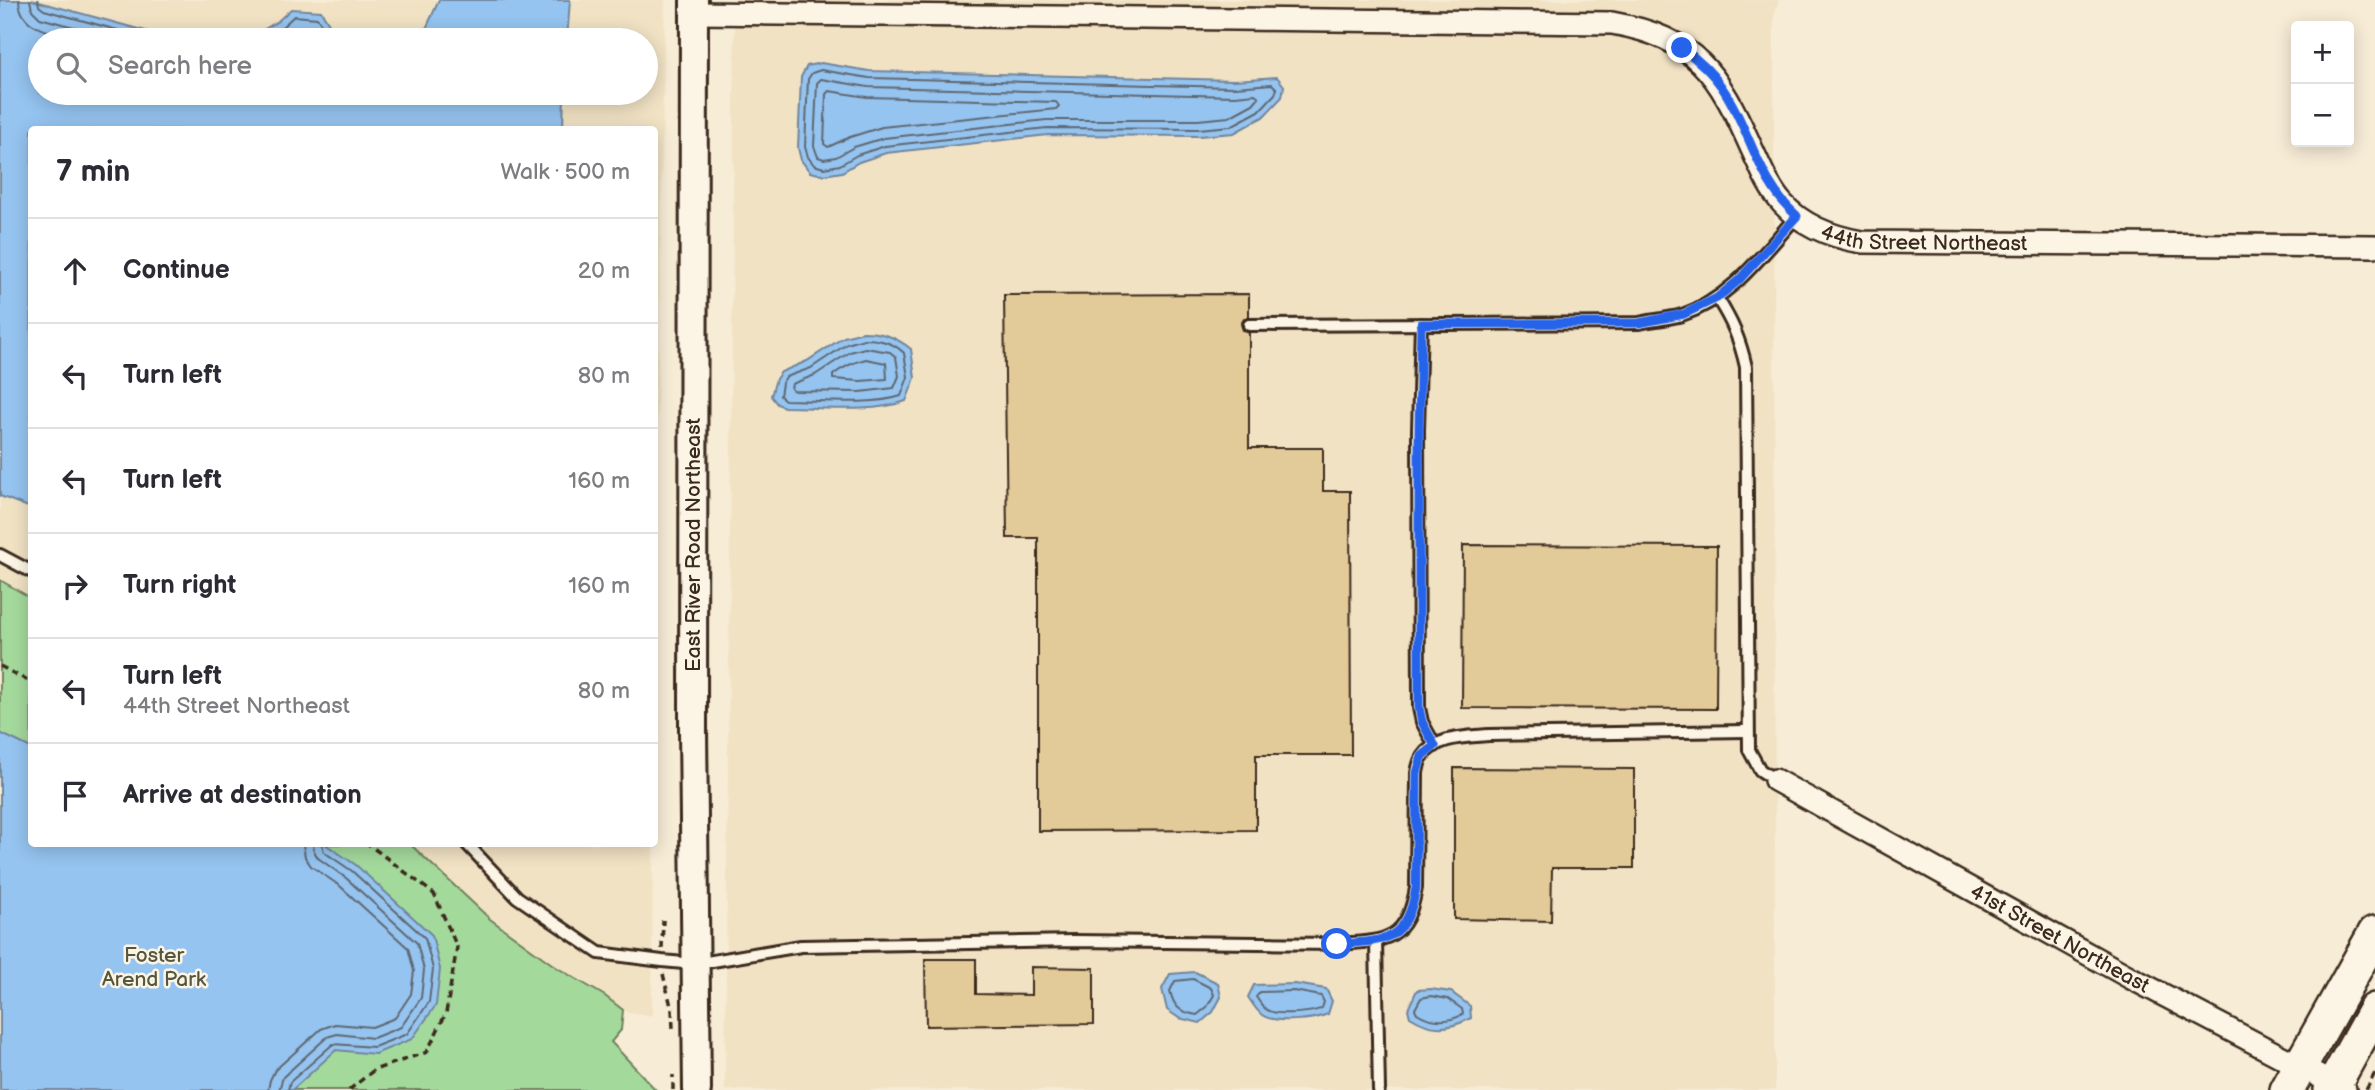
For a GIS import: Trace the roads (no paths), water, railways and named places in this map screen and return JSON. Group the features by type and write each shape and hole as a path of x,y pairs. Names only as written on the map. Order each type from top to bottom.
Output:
{"main road":[{"path":"2294,1079 2375,933"},
{"path":"2344,1089 2375,1010"}],"street":[{"name":"44th Street Northeast","path":"694,7 1568,21 1625,25 1660,35 1706,67 1722,86 1769,186 1782,203 1817,229 1841,238 1862,242 2375,246"},
{"name":"East River Road Northeast","path":"694,7 693,730 697,1090"},
{"name":"41st Street Northeast","path":"1775,780 1999,906 2294,1079 2344,1089"}],"lane":[{"path":"1249,325 1639,323 1684,314 1717,298 1739,280 1797,216"},
{"path":"1717,298 1736,331 1746,367 1749,750 1760,770 1775,780"},
{"path":"1421,324 1419,708 1422,722 1435,746"},
{"path":"0,555 28,570"},
{"path":"470,847 517,897 599,953 662,961 695,964 801,946 1074,941 1337,944 1376,941 1393,934 1406,923 1413,905 1416,888 1417,773 1422,756 1435,746 1453,737 1489,735 1747,731"},
{"path":"1376,941 1379,1090"}],"water":[{"path":"0,0 32,0 135,28 28,28 28,105 564,105 563,126 28,126 28,507 0,496"},
{"path":"439,0 570,0 568,28 426,28"},
{"path":"291,9 321,11 332,28 266,28"},
{"path":"821,63 869,71 1235,80 1277,77 1284,86 1282,97 1263,117 1234,133 1199,136 1048,135 886,153 859,162 842,172 824,175 810,172 801,160 798,148 801,77 807,66"},
{"path":"863,332 888,336 911,349 915,378 906,401 861,409 784,407 777,404 771,396 781,372 807,361 844,337"},
{"name":"Foster Arend Park","path":"0,733 28,747 28,847 329,847 356,865 432,935 440,969 436,1005 412,1039 375,1054 336,1050 292,1090 0,1090"},
{"path":"1195,972 1218,983 1221,997 1213,1012 1200,1023 1179,1018 1167,1010 1162,989 1170,974"},
{"path":"1295,984 1326,989 1332,1001 1328,1014 1304,1019 1268,1018 1256,1009 1248,997 1254,985"},
{"path":"1417,990 1451,992 1470,1006 1471,1018 1447,1027 1433,1027 1410,1017 1408,1009"}]}
